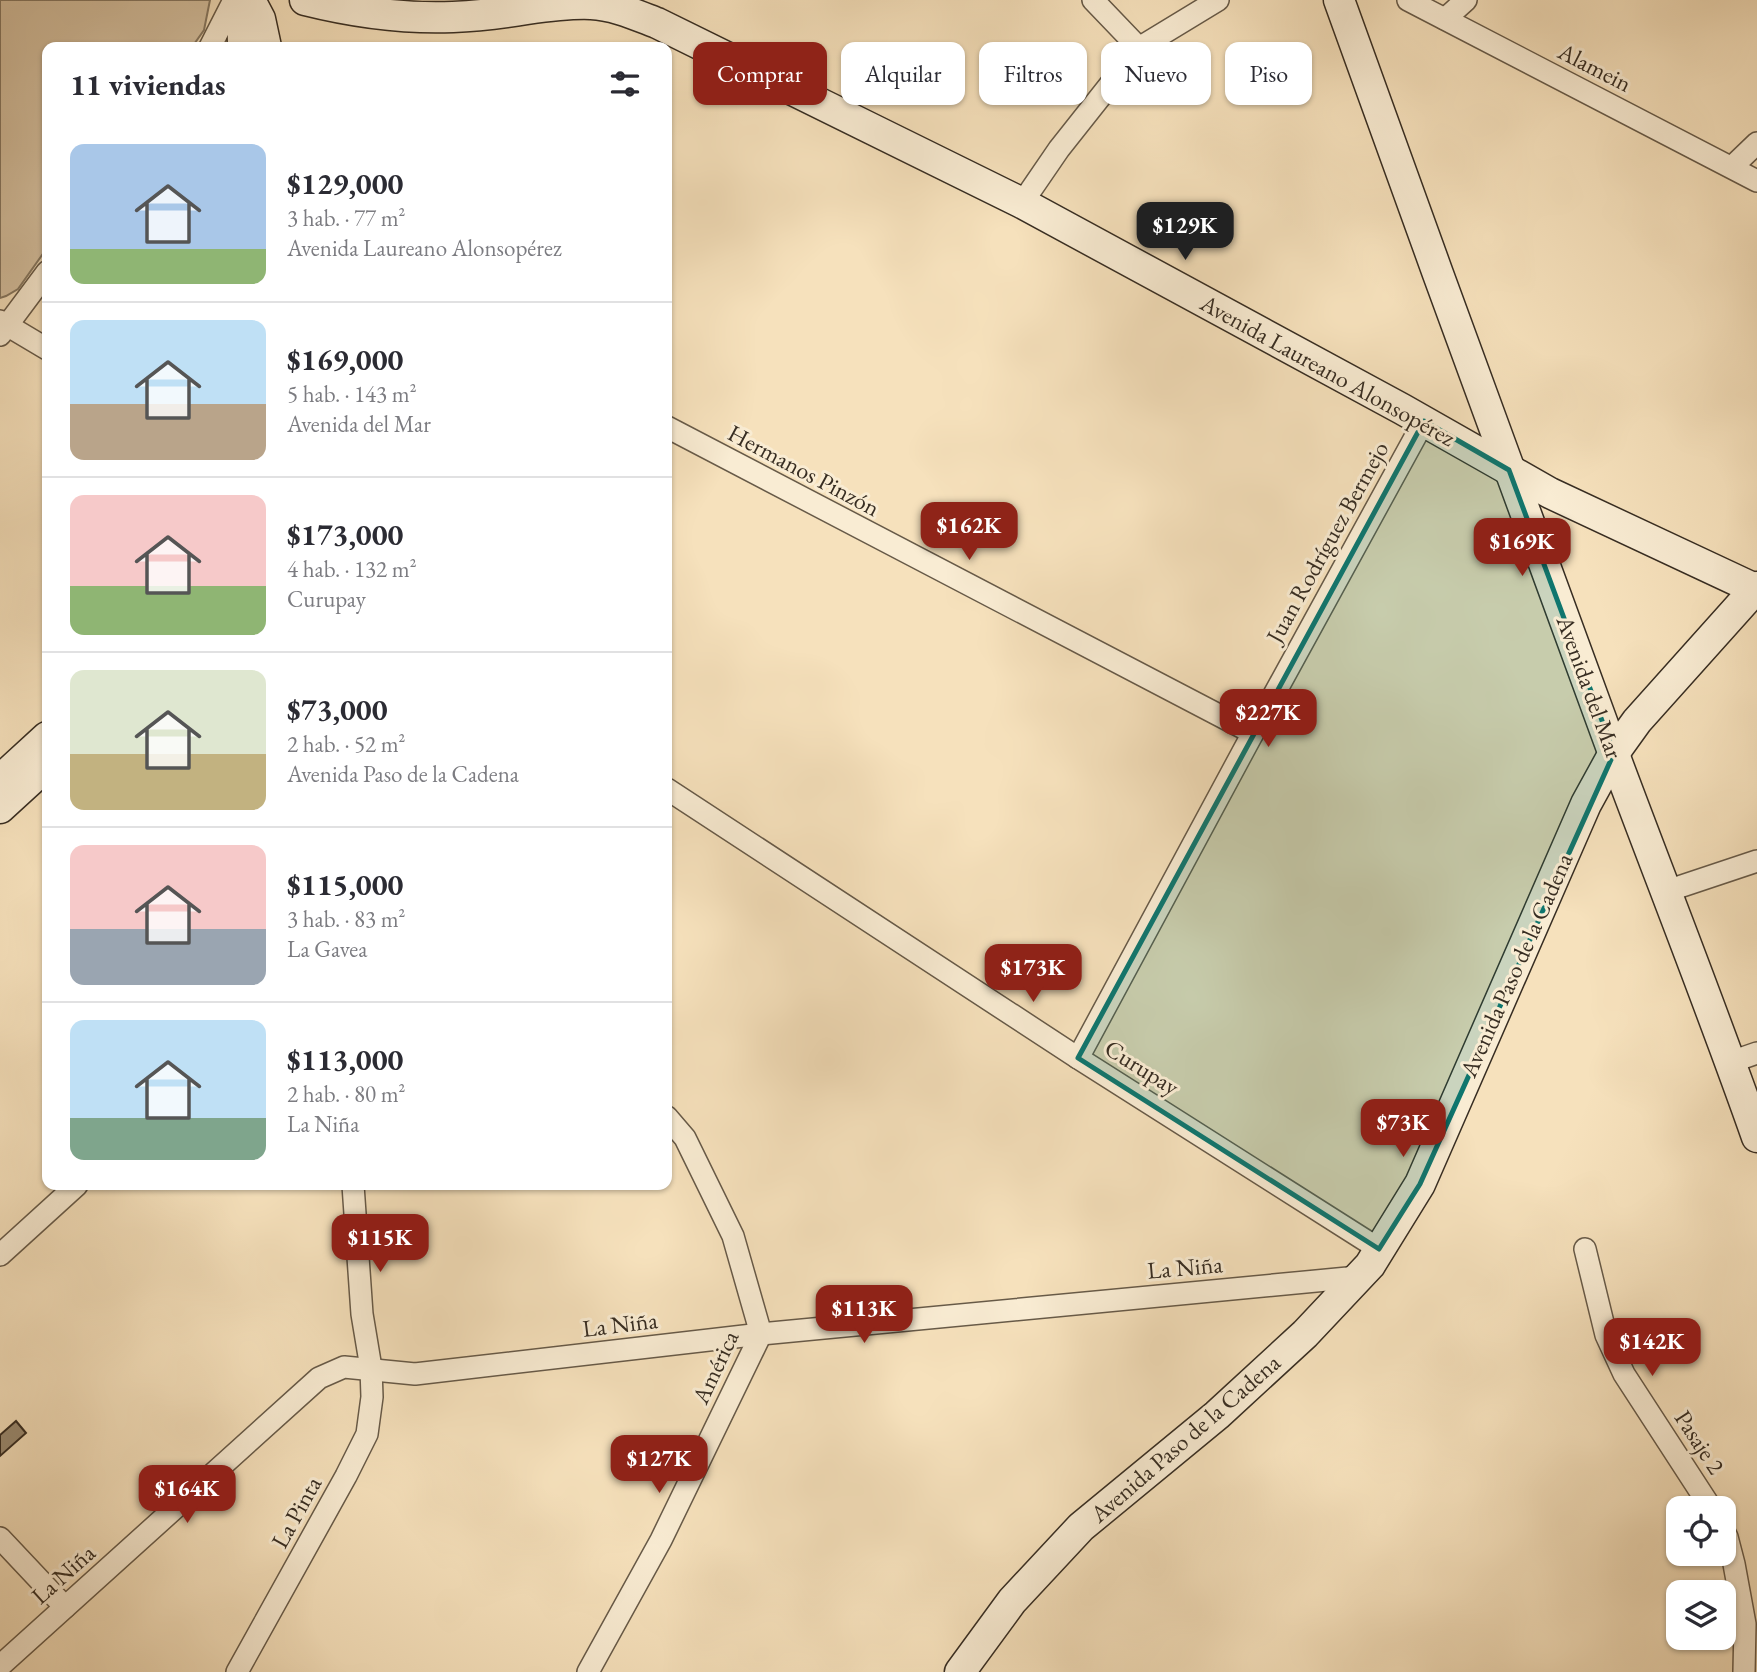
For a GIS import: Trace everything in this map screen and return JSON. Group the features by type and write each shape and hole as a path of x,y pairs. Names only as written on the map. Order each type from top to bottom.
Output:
{"street":[{"path":"213,42 234,0"},
{"path":"242,0 243,42"},
{"path":"250,0 260,19 265,42"},
{"name":"Avenida Laureano Alonsopérez","path":"305,0 402,17 478,15 555,3 593,2 623,9 657,23 1022,203 1424,421 1550,493 1756,589"},
{"path":"1093,0 1133,42"},
{"path":"1149,42 1218,0"},
{"name":"Avenida del Mar","path":"1339,0 1614,753 1667,891 1744,1057 1757,1137"},
{"name":"Alamein","path":"1408,0 1757,181"},
{"path":"1445,19 1466,0"},
{"path":"1022,203 1059,149 1101,96"},
{"path":"1732,167 1757,143"},
{"path":"42,278 3,327 42,346"},
{"name":"Juan Rodríguez Bermejo","path":"1078,1058 1424,421"},
{"name":"Hermanos Pinzón","path":"672,430 1253,733"},
{"name":"Avenida Paso de la Cadena","path":"960,1672 1012,1601 1081,1527 1217,1415 1306,1334 1370,1265 1420,1184 1586,804 1614,753 1637,721 1756,589"},
{"path":"0,780 42,742"},
{"path":"0,808 42,770"},
{"name":"Curupay","path":"672,792 1078,1058 1380,1250"},
{"path":"1667,891 1757,861"},
{"name":"América","path":"588,1672 661,1540 761,1334 733,1236 685,1139 672,1123"},
{"path":"0,1255 72,1190"},
{"name":"La Pinta","path":"237,1672 340,1488 367,1434 372,1397 371,1368 362,1314 353,1190"},
{"name":"Pasaje 2","path":"1585,1249 1606,1335 1624,1374 1703,1496"},
{"name":"La Niña","path":"0,1666 319,1378 344,1367 415,1374 761,1334 1358,1277"},
{"path":"0,1538 65,1607"},
{"path":"1734,1566 1745,1625 1744,1672"}],"highlighted area":[{"path":"1424,421 1509,470 1614,753 1420,1184 1379,1249 1078,1058"}],"shaded area":[{"path":"0,0 210,0 204,30 196,42 42,42 42,255 18,289 0,298"}],"building":[{"path":"16,1421 26,1433 0,1456 0,1435"}]}
